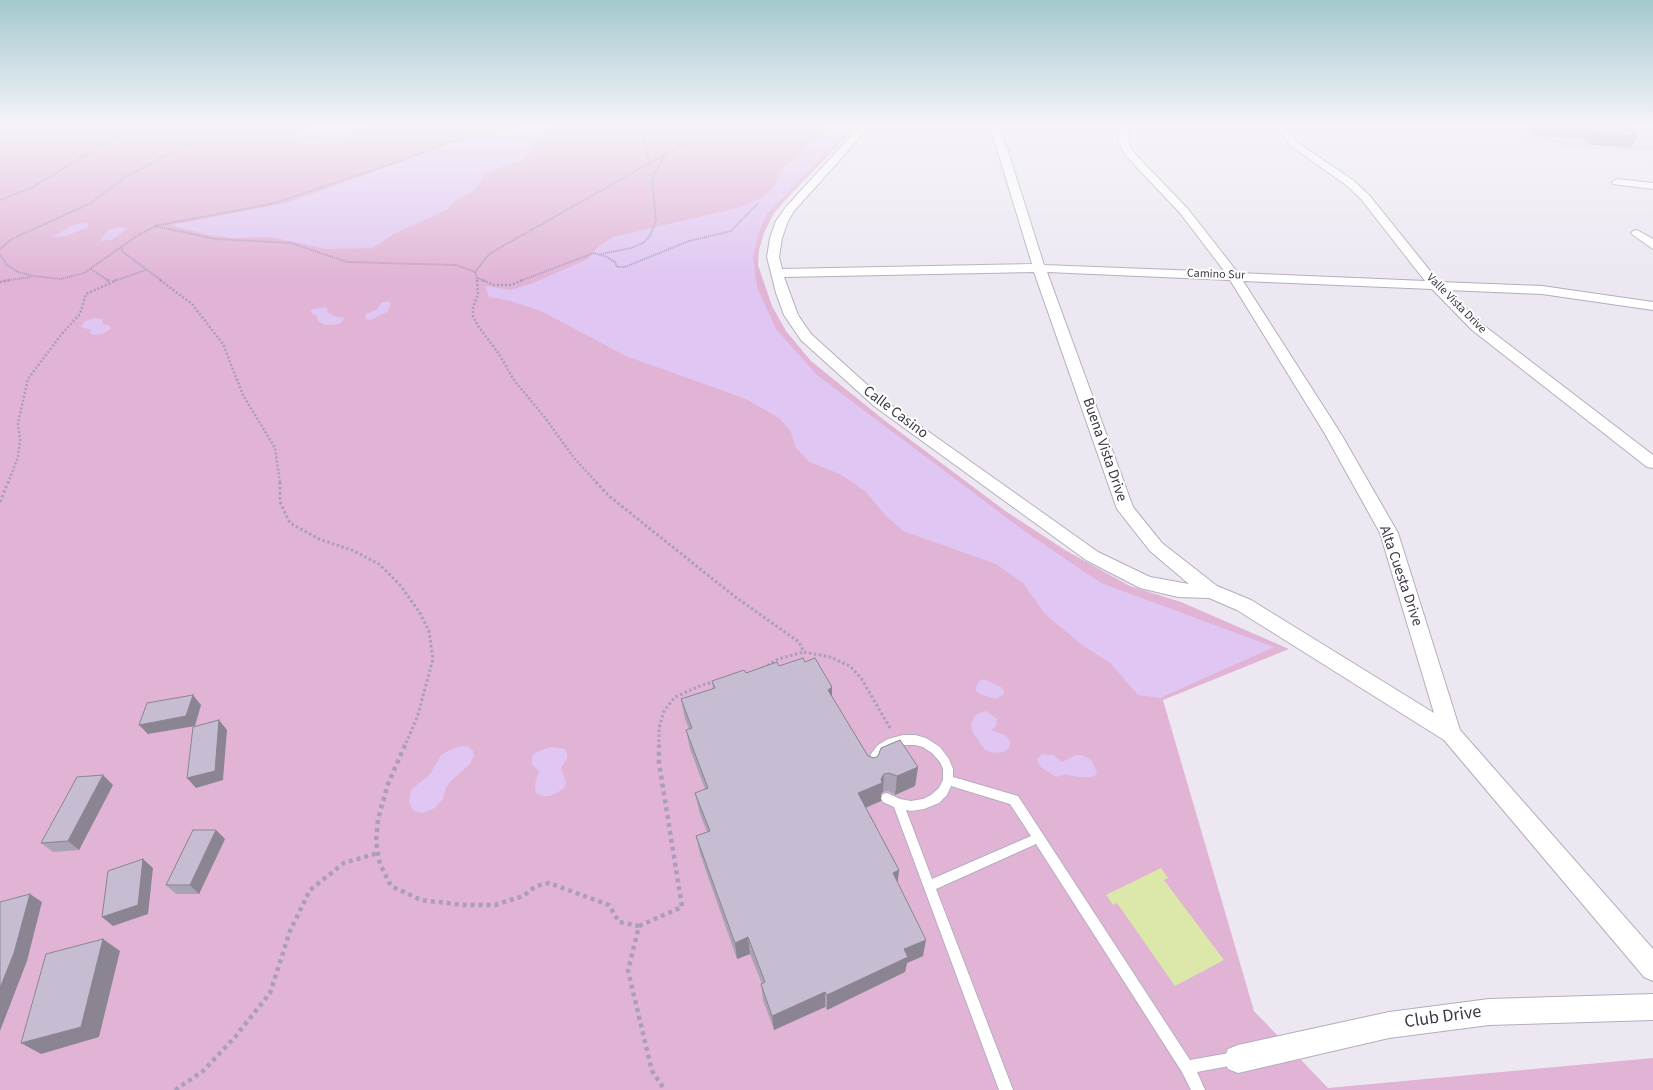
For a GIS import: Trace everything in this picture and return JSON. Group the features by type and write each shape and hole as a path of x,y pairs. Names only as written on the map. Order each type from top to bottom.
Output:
{"street":[{"name":"Calle Casino","path":"818,177 782,222 772,257 782,293 791,315 806,337 832,363 879,403 1092,556 1146,583 1178,590 1211,591"},
{"name":"Buena Vista Drive","path":"1011,177 1039,268 1125,509 1156,548 1211,591 1244,605 1451,734"},
{"name":"Alta Cuesta Drive","path":"1151,177 1184,211 1234,276 1333,434 1389,533 1451,734 1653,968"},
{"name":"Valle Vista Drive","path":"1342,177 1365,197 1434,284 1490,338 1653,463"},
{"path":"1617,182 1653,186"},
{"path":"1637,233 1653,245"},
{"name":"Camino Sur","path":"777,273 1039,268 1434,284 1570,293 1653,306"},
{"name":"Club Drive","path":"1238,1059 1389,1026 1490,1012 1653,1006"}],"lane":[{"path":"872,770 875,756 882,748 897,741 915,740 926,744 936,750 946,764 948,780 939,795 924,804 912,806 892,801 929,886 1006,1090"},
{"path":"948,780 1014,800 1187,1066 1198,1090"},
{"path":"929,886 1038,838"},
{"path":"1187,1066 1238,1059"}],"path":[{"path":"0,200 31,188 49,177"},
{"path":"0,249 12,239 91,203 126,177"},
{"path":"0,254 10,268 22,274 62,279 79,275 91,269 141,233 155,226 275,203 353,177"},
{"path":"475,272 489,254 625,177"},
{"path":"477,278 494,284 511,285 588,254 599,254 631,248 643,243 650,236 656,220 652,182 653,177"},
{"path":"599,254 615,262 617,267 625,267 689,240 731,231 758,203"},
{"path":"155,226 216,239 291,244 348,262 456,265 475,272"},
{"path":"121,248 123,252 192,304 223,344 243,396 275,448 280,474 280,502 290,523 314,537 352,550 379,564 400,585 420,613 429,630 433,659 426,690 386,792 378,819 376,842 380,864 391,886 421,900 463,905 495,905 523,896 536,886 549,883 609,905 619,922 638,926 682,907 659,763 659,728 664,711 675,697 702,685 720,681"},
{"path":"91,269 111,282"},
{"path":"0,502 18,457 20,440 18,422 28,379 61,335 80,314 86,294 111,282 146,270"},
{"path":"475,272 478,294 473,308 473,316 478,326 514,380 546,419 574,458 609,496 734,596 799,642 804,652"},
{"path":"0,282 18,278 39,277"},
{"path":"754,672 778,659 804,652 830,657 850,666 861,678 897,741"},
{"path":"175,1090 203,1071 235,1037 270,993 290,931 310,890 344,862 378,853"},
{"path":"638,926 628,972 652,1071 665,1090"}],"shaded area":[{"path":"0,177 808,177 774,213 764,233 759,250 758,265 772,306 786,331 811,361 884,420 1004,510 1065,550 1130,586 1181,602 1289,649 1163,700 1254,1011 1328,1088 1653,1058 1653,1090 0,1090"},
{"path":"1161,868 1168,878 1164,880 1224,960 1175,986 1117,903 1113,905 1106,895"}],"sand":[{"path":"359,177 483,177 475,190 454,202 448,209 392,235 373,248 326,249 271,237 231,238 204,234 171,225 287,203"},
{"path":"779,177 803,177 767,214 758,235 753,258 757,287 776,329 817,375 1027,533 1101,583 1274,647 1160,698 1138,695 1110,663 1081,644 1045,614 1023,583 996,564 903,531 885,515 865,491 840,474 809,462 796,448 791,432 779,418 746,399 626,356 541,311 507,300 489,297 485,286 511,290 533,283 588,259 598,247 613,237 737,208 764,197 776,184"},
{"path":"82,223 88,224 88,227 66,236 53,237 71,226"},
{"path":"120,227 127,229 112,240 99,241 108,230"},
{"path":"387,301 391,303 387,312 371,320 365,319 366,314 376,310 381,303"},
{"path":"325,307 328,309 327,312 334,316 345,318 339,324 325,325 318,321 316,315 310,312 313,309"},
{"path":"94,318 102,319 103,324 110,326 110,329 103,334 94,335 89,333 91,330 81,327 85,321"},
{"path":"984,679 1001,687 1004,691 1003,695 995,699 976,691 979,681"},
{"path":"986,711 997,719 996,726 991,730 1005,735 1010,741 1009,748 1004,752 995,753 985,750 972,731 971,724 974,717"},
{"path":"462,746 469,747 473,751 474,755 470,764 451,781 446,788 443,799 435,808 423,813 413,811 409,802 411,790 430,774 441,755"},
{"path":"551,747 565,749 567,758 561,768 566,783 564,788 557,793 542,796 536,793 535,784 539,772 532,764 532,756 536,752"},
{"path":"1042,754 1053,755 1062,762 1076,755 1082,755 1091,760 1097,771 1095,776 1090,777 1065,774 1056,777 1038,763 1037,759"}],"building":[{"path":"803,658 805,662 815,658 832,687 828,690 868,756 874,758 878,756 881,748 900,740 918,767 897,776 889,773 884,774 881,779 882,783 858,793 899,870 893,873 926,940 904,949 908,957 827,995 825,992 772,1016 761,984 765,982 748,937 735,943 696,836 710,831 695,793 708,788 686,730 692,728 681,699 715,688 712,681 744,670 746,673 777,662 779,666"},
{"path":"193,695 186,716 139,725 147,703"},
{"path":"219,720 215,771 187,778 193,727"},
{"path":"103,775 68,841 41,843 77,777"},
{"path":"193,830 216,830 190,885 166,885"},
{"path":"143,859 138,905 102,917 108,871"},
{"path":"30,894 14,953 0,988 0,902"},
{"path":"103,939 81,1027 21,1043 46,954"}]}
